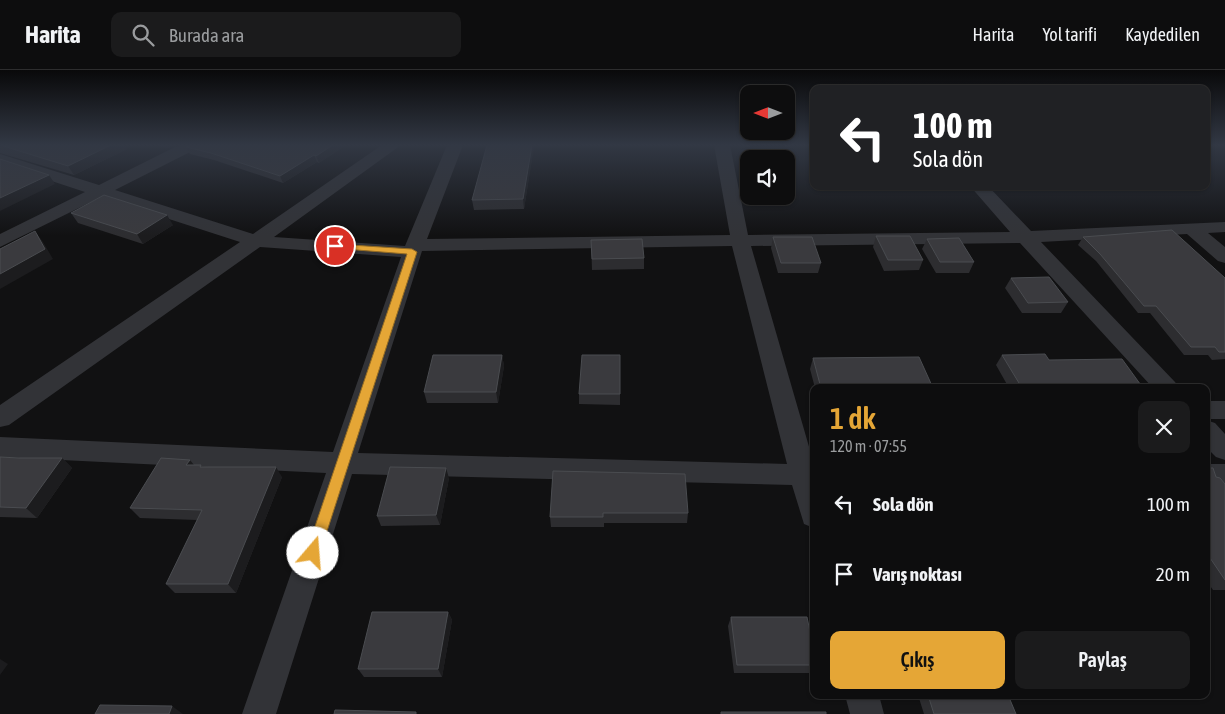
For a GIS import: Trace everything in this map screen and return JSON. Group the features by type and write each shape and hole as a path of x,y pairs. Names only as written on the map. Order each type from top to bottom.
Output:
{"street":[{"path":"51,175 257,241 414,248 740,240 1025,237 1225,227"},
{"path":"0,241 133,175"},
{"path":"0,418 350,175"},
{"path":"259,714 414,248 443,175"},
{"path":"728,175 740,240 808,475 810,489"},
{"path":"982,190 1162,384"},
{"path":"1192,229 1225,257"},
{"path":"1210,410 1225,410"},
{"path":"1210,434 1225,450"},
{"path":"0,447 343,463 808,475"},
{"path":"1210,475 1225,475"},
{"path":"863,699 867,714"}],"building":[{"path":"0,175 49,175 0,198"},
{"path":"479,175 527,175 523,199 472,200"},
{"path":"104,195 167,215 137,234 71,213"},
{"path":"1172,230 1225,278 1225,352 1219,352 1215,347 1191,347 1156,306 1144,306 1083,237"},
{"path":"35,231 45,249 0,274 0,249"},
{"path":"876,236 910,236 923,260 888,260"},
{"path":"773,237 812,237 821,263 781,263"},
{"path":"959,238 974,262 940,262 927,239"},
{"path":"642,239 644,258 592,259 591,240"},
{"path":"1049,277 1068,302 1028,303 1011,278"},
{"path":"1045,354 1049,360 1122,359 1140,384 1020,384 1002,355"},
{"path":"433,355 502,355 496,392 424,392"},
{"path":"582,355 620,355 620,394 579,394"},
{"path":"919,357 931,384 820,384 813,358"},
{"path":"0,457 62,458 26,508 0,507"},
{"path":"161,458 190,460 186,465 201,465 200,467 276,467 228,584 166,584 202,510 130,508"},
{"path":"390,467 446,468 436,515 377,516"},
{"path":"1210,468 1213,468 1216,477 1220,478 1225,484 1225,580 1210,558"},
{"path":"553,471 685,474 688,513 603,513 603,517 550,517"},
{"path":"372,612 448,612 438,669 358,669"},
{"path":"731,617 807,617 810,632 810,665 737,665"},
{"path":"929,699 1010,699 1016,714 934,714"},
{"path":"100,705 172,706 169,714 95,714"},
{"path":"335,710 416,712 416,714 334,714"},
{"path":"721,712 826,712 826,714 721,714"}],"route":[{"path":"313,553 412,252 335,246"}]}
